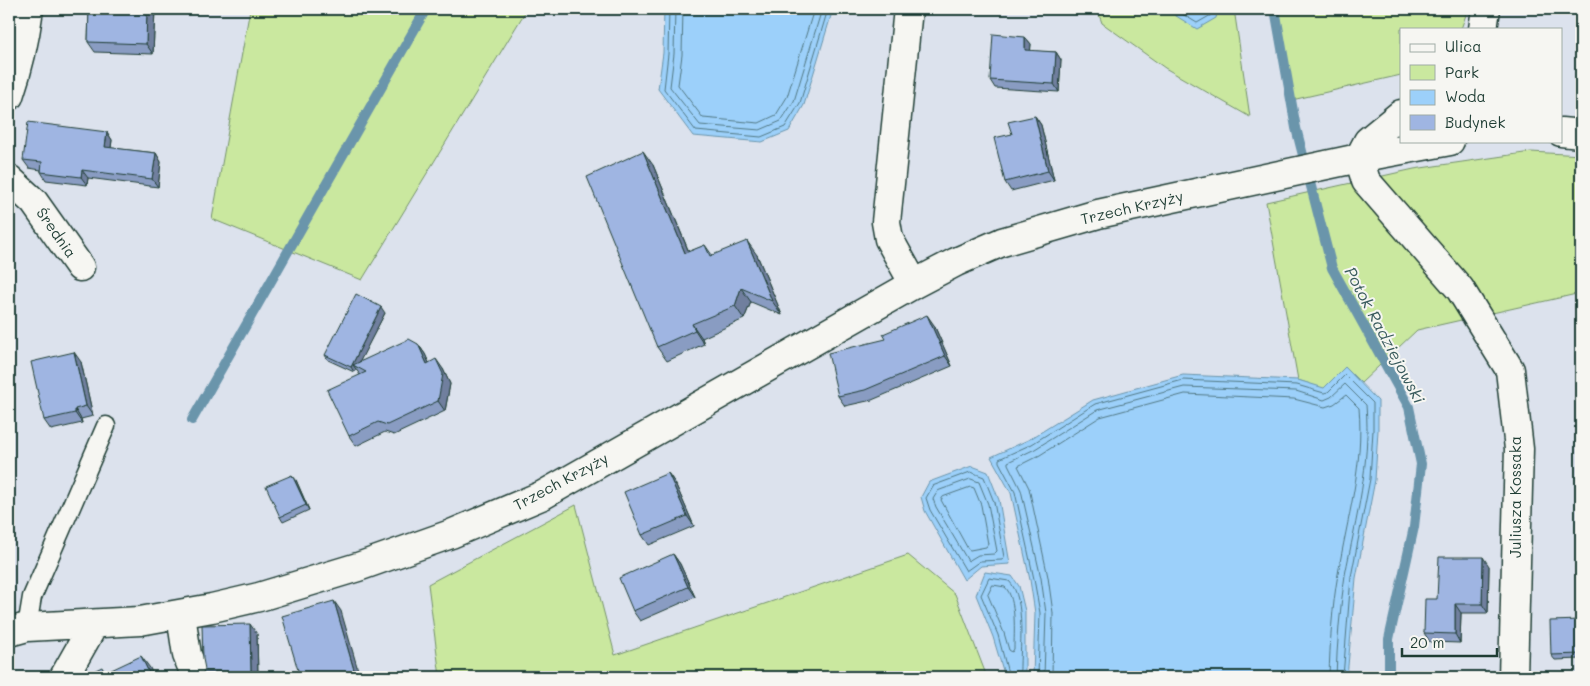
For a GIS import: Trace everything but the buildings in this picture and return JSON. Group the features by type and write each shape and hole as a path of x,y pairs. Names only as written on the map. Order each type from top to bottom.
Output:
{"street":[{"path":"9,96 24,45 30,9"},
{"path":"908,9 886,222 889,239 914,284"},
{"path":"1483,28 1486,9"},
{"path":"1359,158 1368,141 1400,115"},
{"path":"1562,132 1581,134"},
{"name":"Trzech Krzyży","path":"18,629 94,624 181,615 259,597 358,567 452,534 543,495 914,284 956,262 1002,242 1098,214 1359,158 1445,142"},
{"name":"Juliusza Kossaka","path":"1359,158 1366,181 1460,289 1510,370 1519,449 1513,677"},
{"name":"Średnia","path":"9,179 34,202 80,267"},
{"path":"181,615 187,655 196,677"},
{"path":"64,677 94,624"}],"lane":[{"path":"18,629 106,426"}],"green space":[{"path":"250,9 527,9 362,280 212,219"},
{"path":"1097,9 1234,9 1250,117 1165,68 1102,23"},
{"path":"1277,9 1468,9 1461,28 1400,28 1400,75 1292,100"},
{"path":"1531,152 1581,155 1581,293 1417,330 1361,383 1345,367 1324,389 1298,380 1266,202 1414,169"},
{"path":"576,505 615,655 908,555 955,594 987,677 440,677 428,584"}],"water":[{"path":"664,9 833,9 804,105 789,131 762,142 693,136 658,89 663,53"},
{"path":"1165,9 1218,9 1216,18 1197,29"},
{"path":"1345,367 1378,401 1375,480 1356,578 1347,677 1033,677 1035,613 1030,580 1011,493 991,457 1030,439 1093,400 1183,375 1298,380 1324,388"},
{"path":"972,466 988,472 999,500 1010,564 981,566 964,580 925,511 921,497 929,482"},
{"path":"985,572 1012,576 1019,586 1025,611 1025,677 1005,677 993,637 976,595"}],"waterway":[{"path":"192,420 426,9"},
{"name":"Potok Radziejowski","path":"1275,9 1296,128 1332,268 1409,407 1421,464 1414,527 1389,639 1389,677"}]}
